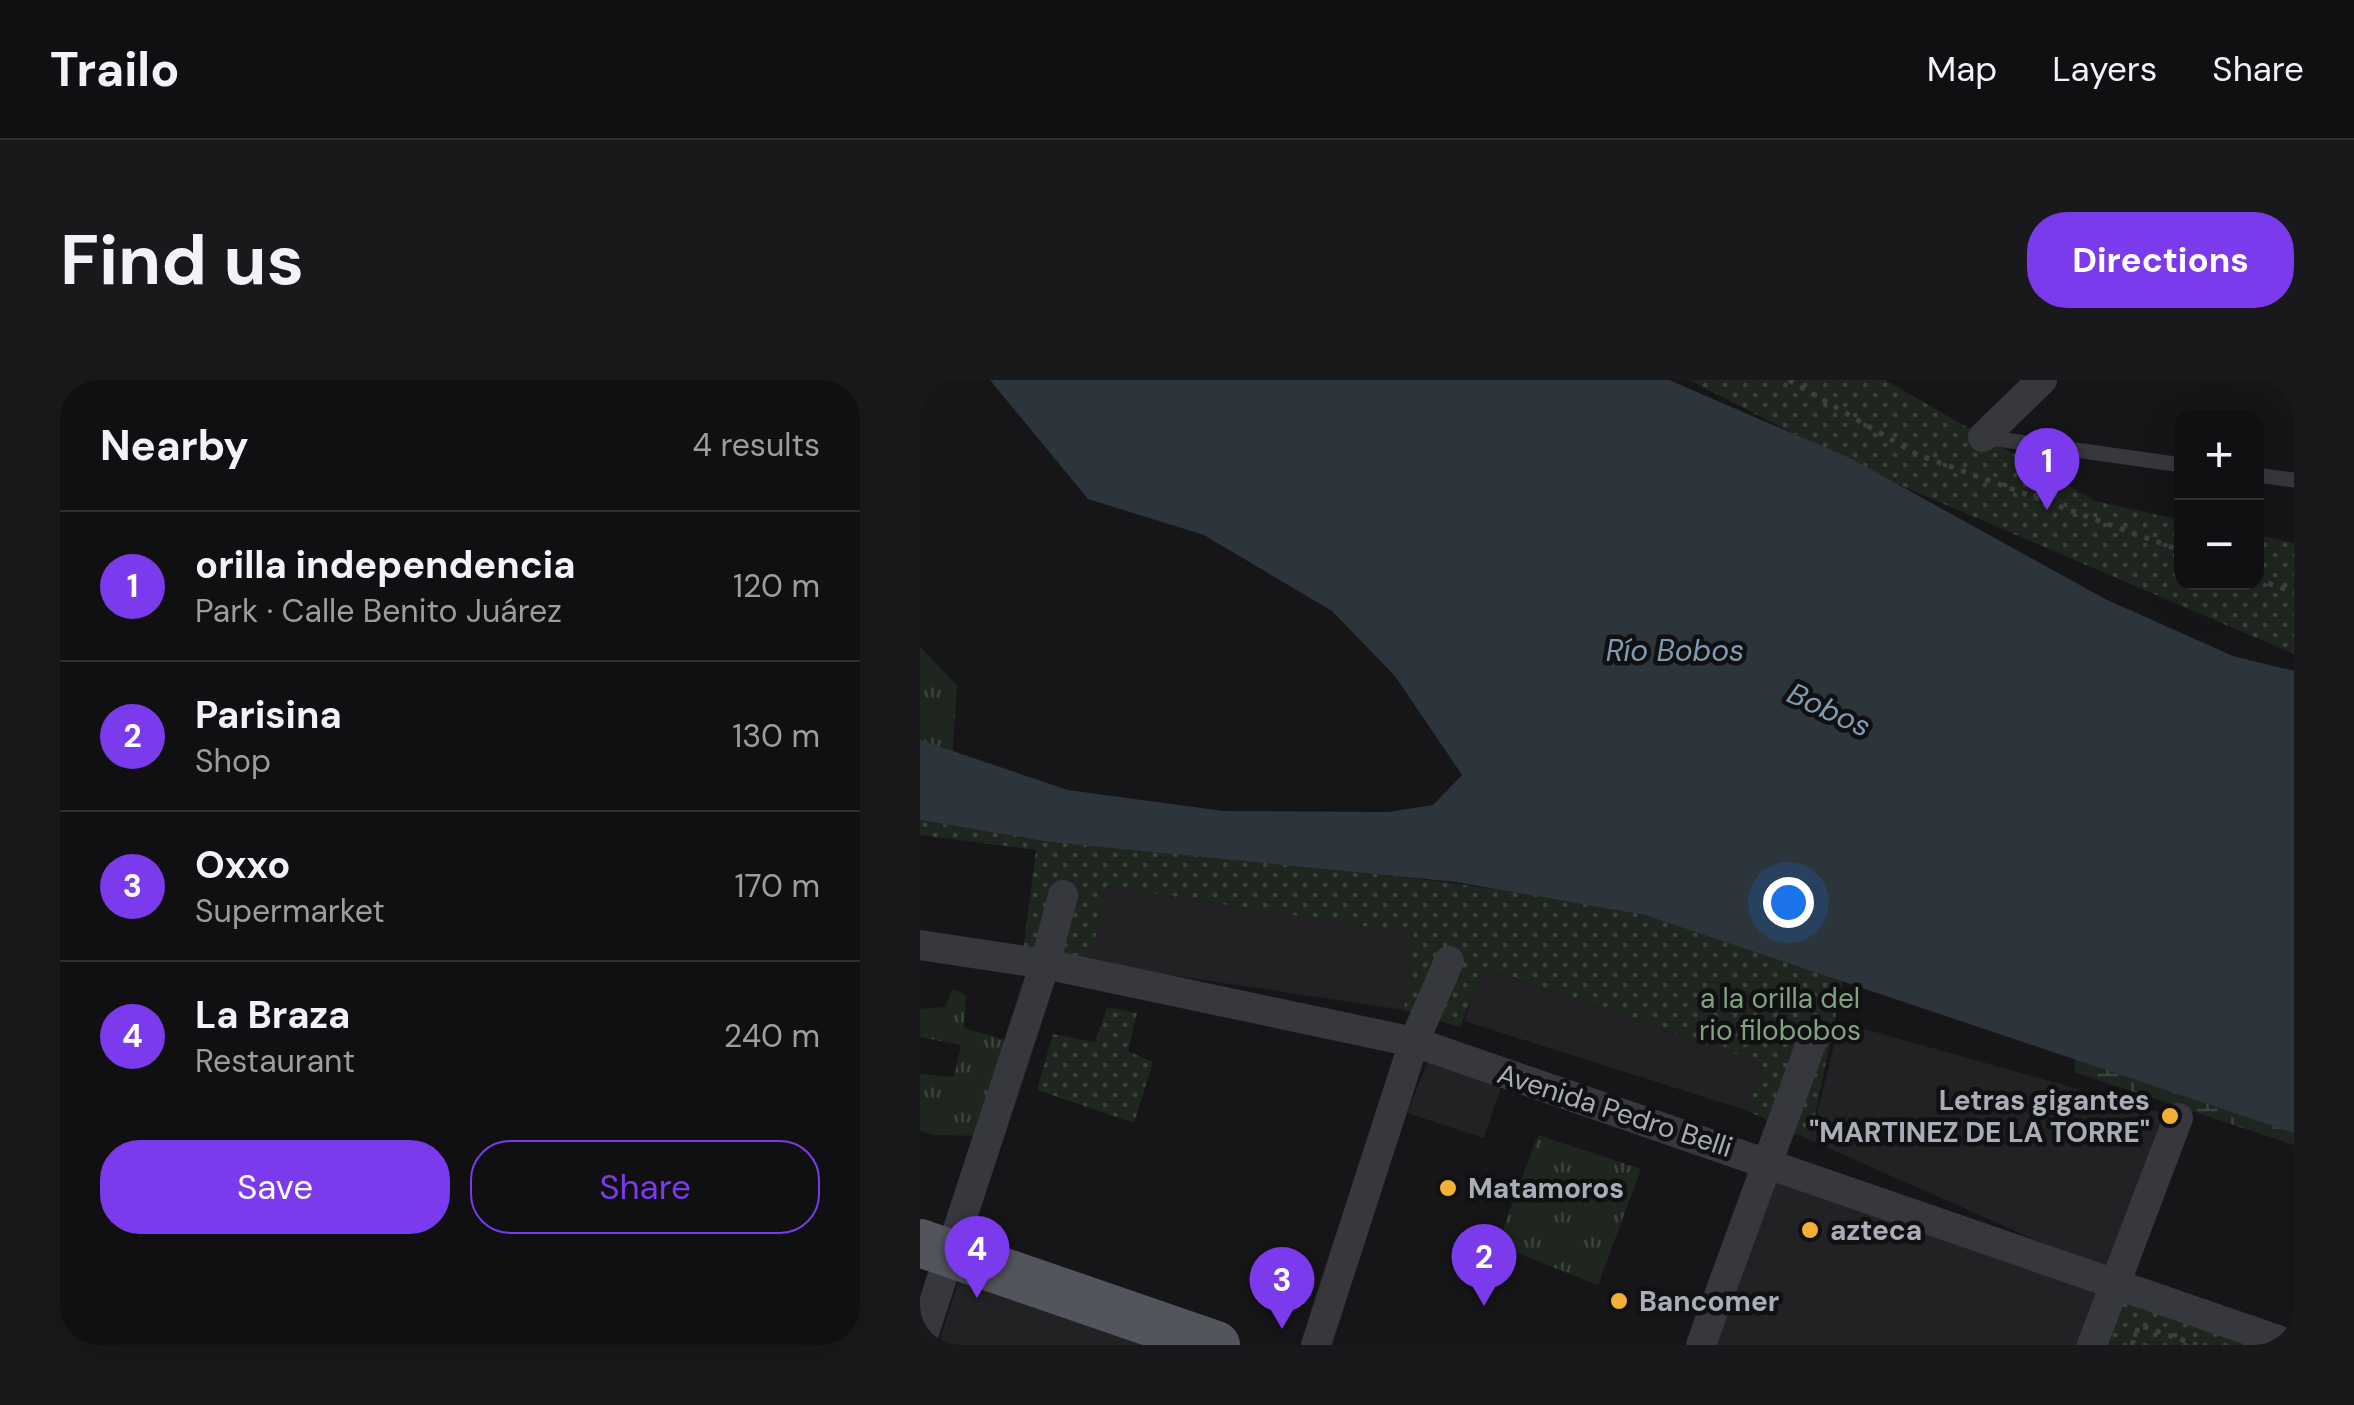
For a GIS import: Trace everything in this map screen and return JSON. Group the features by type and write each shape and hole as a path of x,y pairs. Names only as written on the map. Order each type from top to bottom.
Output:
{"main road":[{"path":"936,1248 1216,1345"}],"street":[{"path":"1983,437 2042,380"},
{"path":"920,1345 936,1248 1046,964 1063,895"},
{"name":"Avenida Pedro Belli","path":"920,944 1046,964 1414,1042 1767,1160 2292,1345"},
{"path":"1316,1345 1414,1042 1449,961"},
{"path":"1702,1345 1813,1038"},
{"path":"2092,1345 2178,1118"}],"lane":[{"path":"1983,437 2174,464"},
{"path":"2264,476 2294,480"}],"path":[{"path":"1789,380 1916,454 2174,548"},
{"path":"2264,582 2294,592"},
{"path":"2132,1345 2139,1324 2197,1345"}],"shaded area":[{"path":"1105,886 1415,934 1404,1010 1090,963"},
{"path":"1483,968 1762,1063 1748,1111 1464,1021"},
{"path":"1840,1022 2163,1113 2106,1271 1810,1140"},
{"path":"1431,1054 1504,1078 1484,1138 1407,1113"},
{"path":"1771,1172 2105,1289 2084,1345 1712,1345"},
{"path":"960,1276 1173,1345 938,1345"}],"green space":[{"path":"1689,380 1885,380 2095,501 2174,518 2174,590 2264,590 2264,537 2294,543 2294,654 1867,471"},
{"path":"920,647 957,685 952,759 920,745"},
{"name":"a la orilla del rio filobobos","path":"920,820 1100,846 1371,874 1551,898 1666,920 1843,980 1810,1140 1748,1111 1762,1063 1484,968 1460,1027 1404,1010 1414,934 1106,886 1090,963 1023,952 1036,850 920,835"},
{"path":"953,989 966,995 964,1028 1016,1043 990,1136 932,1135 920,1130 920,1074 954,1077 961,1045 920,1037 920,1009 945,1007"},
{"path":"1107,1007 1137,1013 1128,1051 1153,1062 1134,1123 1037,1090 1053,1034 1095,1042"},
{"path":"2076,1057 2294,1133 2294,1145 2074,1072"},
{"path":"1538,1135 1641,1169 1598,1285 1497,1245"},
{"path":"2115,1284 2285,1345 2093,1345"}],"water":[{"name":"Río Bobos","path":"990,380 1669,380 1852,459 2105,599 2233,656 2294,671 2294,1133 1645,915 1456,882 1051,842 920,820 920,740 1068,790 1223,811 1388,812 1433,805 1462,775 1395,676 1332,611 1204,535 1088,499"}],"place":[{"name":"orilla independencia","path":"2047,510"},
{"name":"Letras gigantes \"MARTINEZ DE LA TORRE\"","path":"2170,1116"},
{"name":"Matamoros","path":"1448,1188"},
{"name":"azteca","path":"1810,1230"},
{"name":"La Braza","path":"977,1298"},
{"name":"Bancomer","path":"1619,1301"},
{"name":"Parisina","path":"1484,1306"},
{"name":"Oxxo","path":"1282,1329"}],"water label":[{"name":"Bobos","path":"1829,710"}]}
